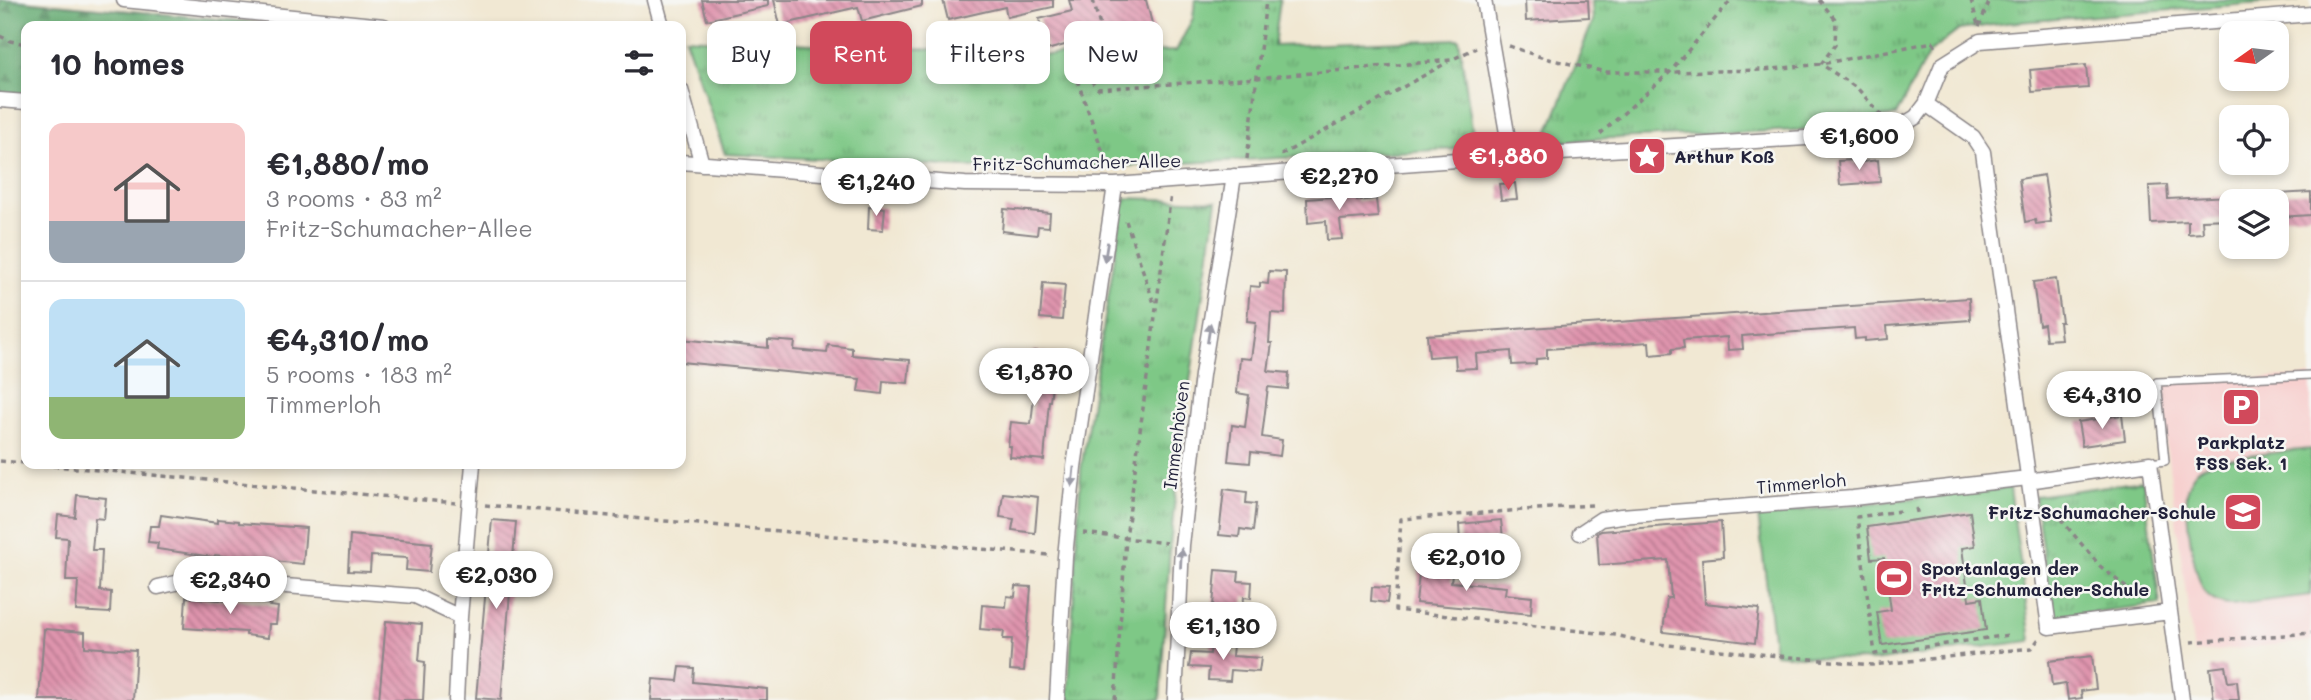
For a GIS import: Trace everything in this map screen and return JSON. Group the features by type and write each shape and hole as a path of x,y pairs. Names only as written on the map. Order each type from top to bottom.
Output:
{"street":[{"path":"124,0 334,21"},
{"path":"654,0 660,21"},
{"path":"1484,0 1511,156"},
{"path":"1894,130 1916,117 1926,104 1942,65 1979,33 2311,14"},
{"path":"0,100 21,102"},
{"path":"1926,104 1973,137 1983,152 2049,627 2164,613"},
{"path":"686,108 702,164"},
{"name":"Fritz-Schumacher-Allee","path":"686,162 965,184 1115,185 1894,130"},
{"name":"Immenhöven","path":"1175,700 1182,545 1202,375 1239,175"},
{"path":"1057,700 1065,557 1074,467 1115,185"},
{"path":"2150,463 2164,613 2174,643 2182,700"},
{"name":"Timmerloh","path":"1580,533 1601,519 1621,516 1853,498 2150,463"},
{"path":"456,700 472,469"},
{"path":"158,587 193,579 415,596 460,617"}],"lane":[{"path":"2150,463 2165,461 2157,382 2311,375"}],"path":[{"path":"1093,0 1099,21"},
{"path":"1239,175 1257,78 1266,0"},
{"path":"1581,152 1670,72 1731,0"},
{"path":"1819,0 1836,20 1835,44 1821,64"},
{"path":"1971,0 1979,33"},
{"path":"1979,33 1990,0"},
{"path":"0,36 21,43"},
{"path":"1282,155 1491,40 1544,58 1606,72 1764,70 1821,64 1933,41 1942,65"},
{"path":"1115,185 1066,49 1098,89 1451,60"},
{"path":"1821,64 1858,89 1894,130"},
{"path":"1115,700 1126,538 1173,180"},
{"path":"1125,215 1155,308"},
{"path":"0,461 21,463"},
{"path":"88,469 1065,557"},
{"path":"2046,502 2100,566 2164,613"},
{"path":"1593,505 1401,519 1395,610 1616,635 1648,643 1872,665 2032,648 2049,627"},
{"path":"1918,516 1916,508 1857,517 1875,654 1935,643 2009,635"},
{"path":"1078,532 1182,545"},
{"path":"2174,643 2311,633"}],"shaded area":[{"name":"Fritz-Schumacher-Schule","path":"2311,376 2311,641 2194,653 2158,383"}],"green space":[{"path":"0,0 240,21 21,21 21,96 0,94"},
{"path":"1195,0 1280,0 1274,46 1459,39 1475,148 1126,166 967,167 725,154 686,38 707,39 707,84 796,84 796,43 810,44 810,84 912,84 912,49 926,49 926,84 1050,84 1050,55 1064,54 1064,84 1163,84 1163,51 1176,51 1193,18"},
{"path":"1592,0 2299,0 2006,23 1959,30 1929,53 1896,115 1799,130 1544,143 1593,21"},
{"path":"1124,198 1217,201 1181,441 1170,546 1160,700 1068,700 1081,469"},
{"path":"2311,449 2311,595 2232,605 2213,600 2203,588 2198,576 2191,543 2187,495 2188,486 2196,471 2220,461"},
{"path":"2143,481 2160,604 2052,617 2035,496"},
{"name":"Sportanlagen der Fritz-Schumacher-Schule","path":"2010,488 2031,641 1872,661 1775,654 1758,515"}],"building":[{"path":"702,0 768,0 768,6 707,20"},
{"path":"774,0 922,0 922,6 862,21 858,7 796,21 779,21"},
{"path":"943,0 1053,0 1053,7 1007,17 1005,7 948,20"},
{"path":"1069,0 1146,0 1151,21 1064,21 1064,45 1050,49 1050,21 1039,19 1072,11"},
{"path":"1525,0 1588,0 1589,17 1526,21"},
{"path":"2086,65 2088,88 2032,92 2030,70"},
{"path":"1854,160 1854,163 1878,160 1880,182 1840,185 1838,161"},
{"path":"2044,175 2051,222 2025,222 2019,179"},
{"path":"1515,183 1517,199 1501,200 1499,184"},
{"path":"2167,185 2168,199 2219,197 2219,219 2202,220 2203,233 2188,234 2188,221 2151,223 2149,186"},
{"path":"2311,192 2311,215 2289,216 2289,193"},
{"path":"1357,195 1357,201 1376,199 1378,217 1340,220 1342,239 1327,240 1326,221 1308,223 1307,199"},
{"path":"869,206 885,208 883,230 868,229"},
{"path":"1004,209 1050,213 1049,227 1038,226 1037,235 1002,231"},
{"path":"1269,271 1286,272 1285,314 1271,313 1269,343 1272,343 1268,371 1289,373 1288,389 1268,387 1262,437 1282,440 1280,456 1251,452 1250,463 1228,461 1232,425 1245,427 1249,395 1237,393 1240,358 1251,359 1256,322 1247,321 1250,286 1268,284"},
{"path":"2056,279 2062,322 2059,322 2061,339 2046,340 2044,324 2039,325 2033,282"},
{"path":"1043,283 1065,285 1062,320 1040,318"},
{"path":"1969,298 1970,320 1887,326 1888,339 1855,339 1854,328 1742,336 1743,349 1728,350 1727,337 1683,340 1684,348 1672,349 1672,353 1650,355 1649,342 1547,349 1547,358 1536,359 1536,364 1512,365 1511,351 1476,354 1477,368 1456,369 1455,355 1429,357 1427,335"},
{"path":"686,340 768,348 768,340 795,342 794,350 827,353 828,345 852,348 852,355 910,360 908,383 883,381 882,394 858,391 860,379 686,362"},
{"path":"1034,351 1056,354 1044,460 1010,457 1011,446 1008,446 1011,422 1031,424 1035,387 1029,386 1031,376 1016,374 1018,360 1032,361"},
{"path":"2122,415 2125,440 2082,446 2078,422"},
{"path":"1224,489 1247,492 1246,503 1256,504 1253,531 1240,529 1239,537 1219,535"},
{"path":"1003,493 1038,497 1035,533 1012,530 1014,519 1000,517"},
{"path":"77,495 106,498 104,519 95,518 92,550 102,550 100,591 111,592 110,613 76,611 78,581 66,581 68,538 56,537 58,515 75,517"},
{"path":"1970,512 1975,546 1962,548 1969,600 1982,598 1986,630 1882,645 1877,612 1891,610 1884,558 1871,559 1867,527"},
{"path":"161,515 218,523 218,519 306,528 303,564 214,557 157,549 158,543 148,542 150,526 159,526"},
{"path":"492,520 516,522 501,700 476,698"},
{"path":"1501,520 1503,538 1460,542 1459,524"},
{"path":"1721,522 1723,557 1702,559 1705,603 1759,609 1755,643 1663,632 1667,598 1671,598 1668,560 1599,565 1597,533 1601,531"},
{"path":"350,535 432,543 429,572 406,570 407,558 371,556 370,572 348,571"},
{"path":"1420,564 1453,567 1451,582 1506,587 1505,594 1532,597 1531,614 1416,603"},
{"path":"1216,570 1239,572 1238,581 1252,582 1251,598 1244,597 1243,608 1213,606"},
{"path":"1016,586 1031,587 1024,671 1010,670 1012,639 1003,639 1004,631 980,629 982,605 1006,607 1007,596 1015,597"},
{"path":"1372,587 1389,588 1387,603 1371,601"},
{"path":"186,597 228,601 228,597 278,607 276,624 269,624 268,638 246,635 246,632 184,628"},
{"path":"386,621 422,624 419,661 425,662 423,700 379,700"},
{"path":"44,629 85,632 85,647 136,650 133,700 39,700"},
{"path":"1211,643 1233,645 1232,656 1261,658 1259,672 1231,670 1230,681 1208,680 1209,668 1189,667 1191,653 1210,654"},
{"path":"2092,656 2096,689 2081,691 2082,698 2068,700 2066,684 2052,686 2049,661"},
{"path":"2225,666 2228,682 2237,681 2239,700 2214,700 2210,668"},
{"path":"680,667 694,668 693,682 767,689 767,700 651,700 653,679 678,681"}],"place":[{"name":"Arthur Koß","path":"1647,156"},
{"name":"Parkplatz FSS Sek. 1","path":"2241,407"},
{"name":"Fritz-Schumacher-Schule","path":"2243,512"},
{"name":"Sportanlagen der Fritz-Schumacher-Schule","path":"1894,578"}]}
